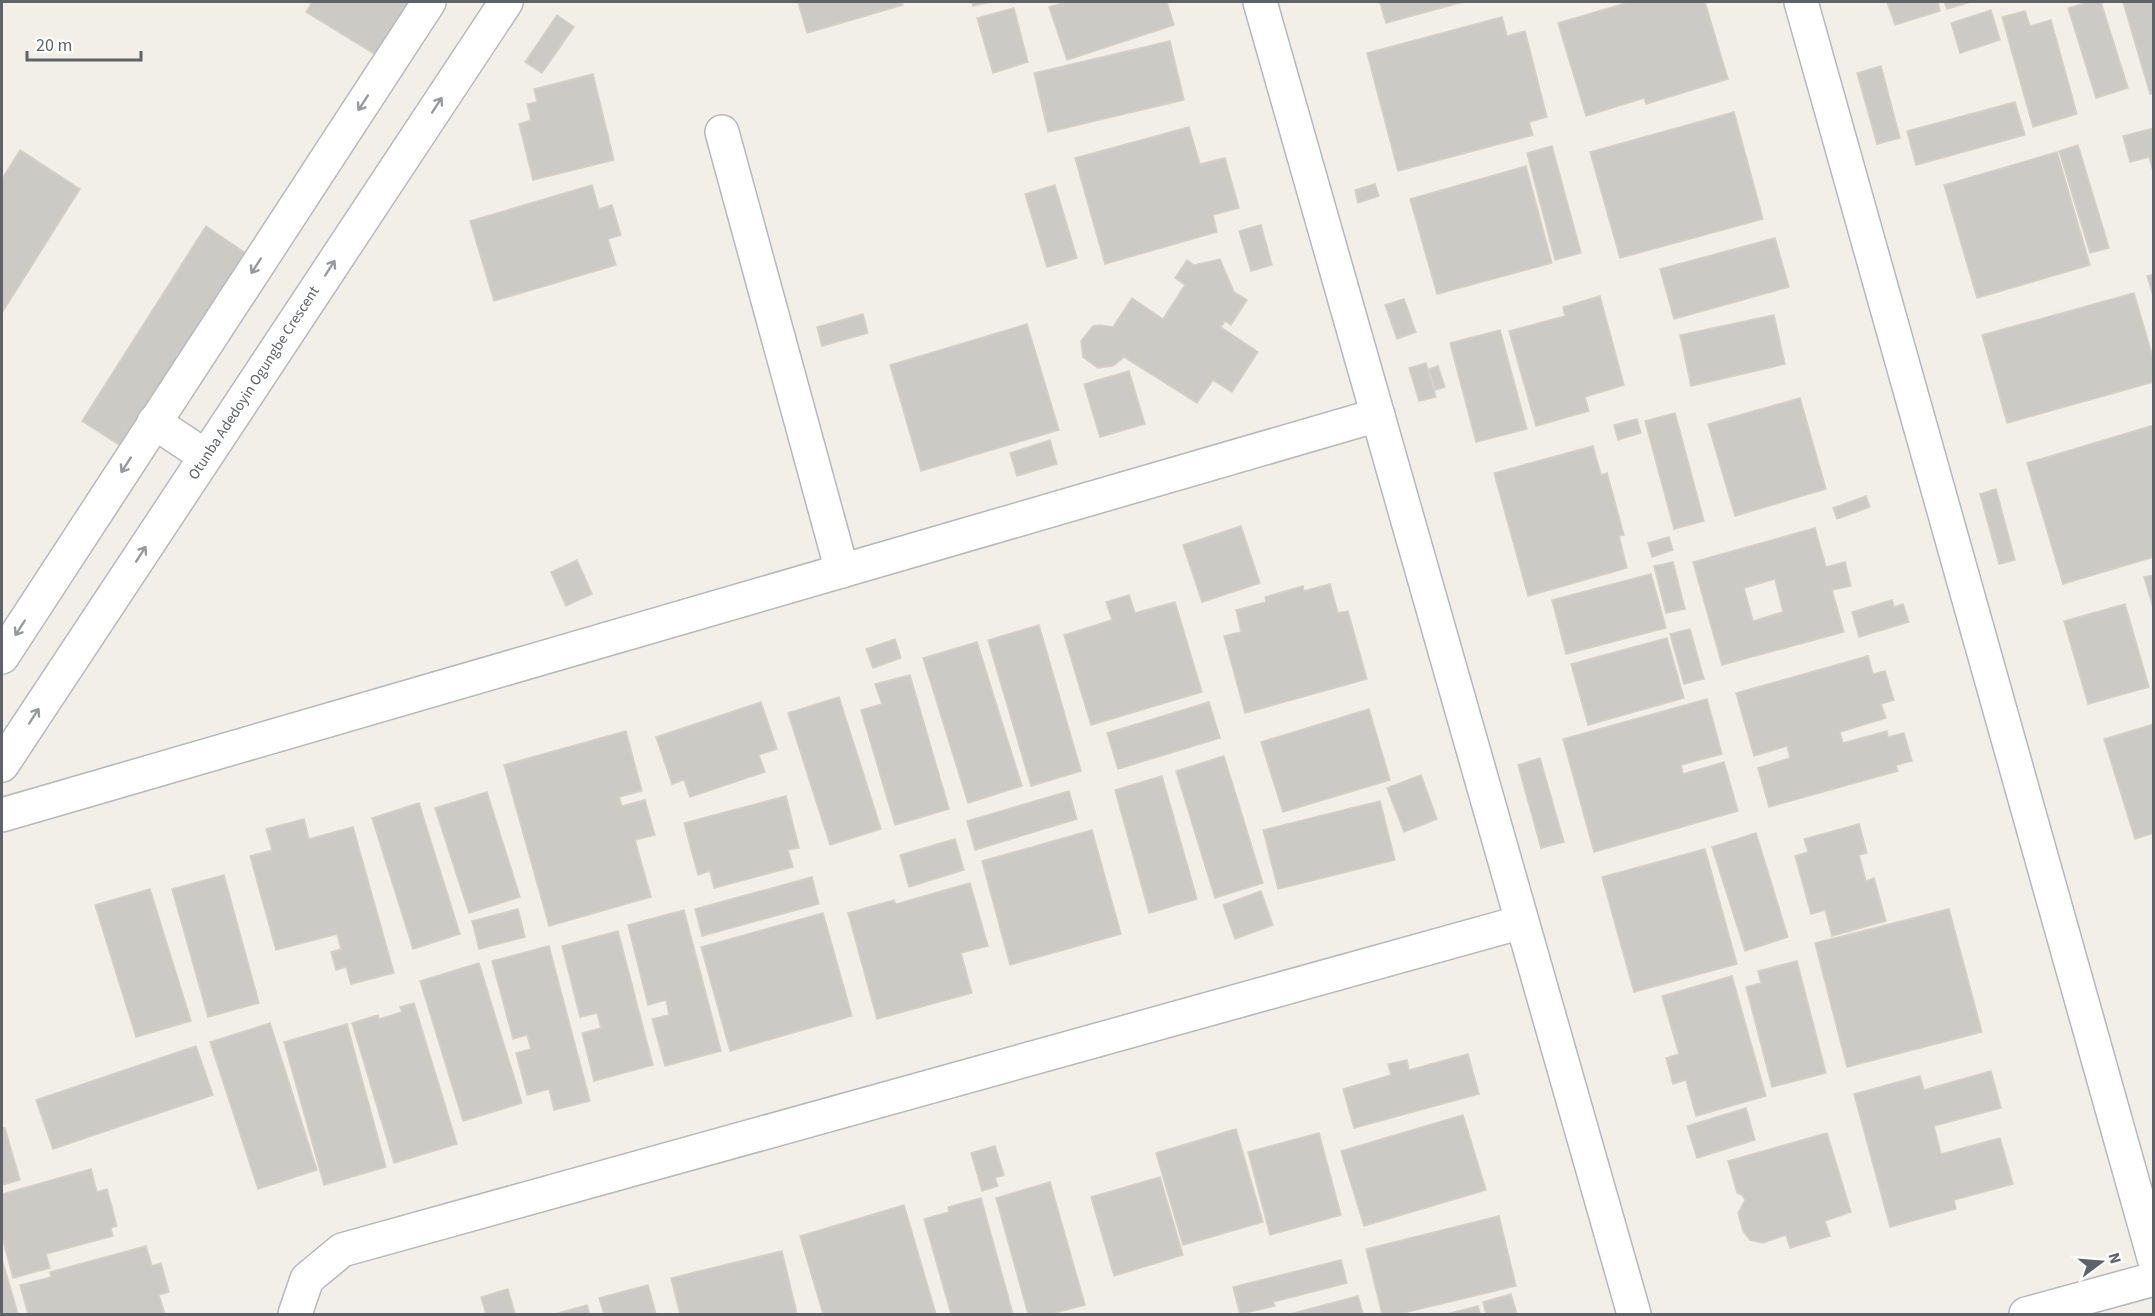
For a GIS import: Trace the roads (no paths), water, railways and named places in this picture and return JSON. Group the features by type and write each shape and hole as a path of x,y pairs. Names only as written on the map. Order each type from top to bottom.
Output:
{"street":[{"path":"2,657 429,2"},
{"name":"Otunba Adedoyin Ogungbe Crescent","path":"2,765 506,2"},
{"path":"1260,2 1634,1314"},
{"path":"1800,2 2154,1258"},
{"path":"722,132 842,571"},
{"path":"2,815 1378,415"},
{"path":"154,422 206,456"},
{"path":"295,1314 307,1279 342,1250 1522,922"},
{"path":"2026,1314 2154,1279"}]}
